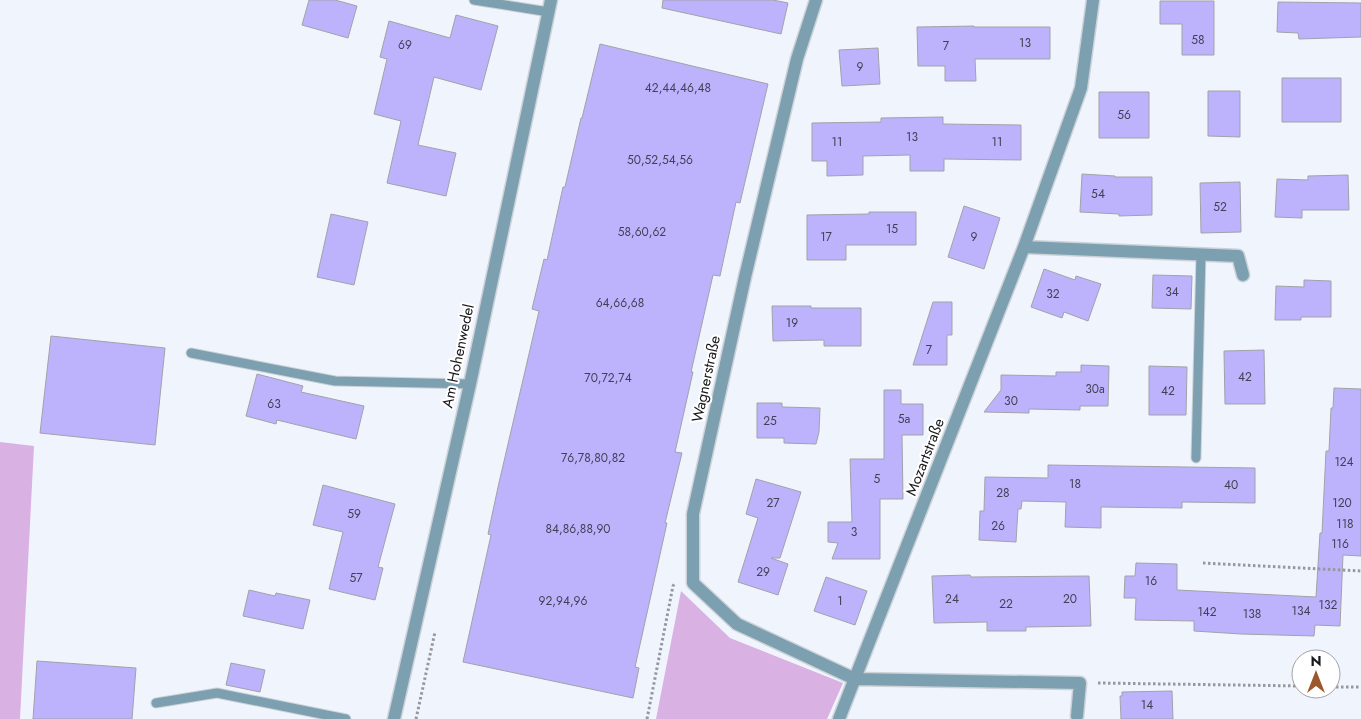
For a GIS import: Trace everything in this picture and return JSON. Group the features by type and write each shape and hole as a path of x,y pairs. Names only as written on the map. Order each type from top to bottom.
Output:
{"street":[{"name":"Wagnerstraße","path":"816,0 797,59 745,277 693,514 693,583 737,624 855,679"},
{"name":"Mozartstraße","path":"839,719 1024,247 1081,88 1093,0"},
{"name":"Am Hohenwedel","path":"394,719 470,384 550,6"},
{"path":"1024,247 1238,256 1243,275"},
{"path":"855,679 1080,683 1077,716"}],"lane":[{"path":"474,0 550,6"},
{"path":"1196,458 1201,254"},
{"path":"191,353 335,380 470,384"},
{"path":"156,703 217,694 346,719"}],"path":[{"path":"647,719 673,586 693,561"},
{"path":"1203,563 1361,571"},
{"path":"1080,683 1291,686"},
{"path":"1341,687 1361,687"}],"shaded area":[{"path":"0,442 34,446 20,719 0,719"},
{"path":"681,591 730,638 843,683 827,719 656,719"}],"building":[{"path":"309,0 335,0 357,6 348,38 302,25"},
{"path":"663,0 773,0 788,3 781,34 662,8"},
{"path":"1160,1 1214,1 1214,55 1182,55 1182,24 1160,24"},
{"path":"1278,2 1361,3 1361,37 1299,39 1298,33 1277,32"},
{"path":"456,15 498,26 481,90 434,77 418,145 456,153 446,196 387,183 401,121 374,114 387,59 380,57 389,21 450,38"},
{"path":"917,27 1050,27 1050,59 975,59 976,81 945,81 945,66 918,66"},
{"path":"600,44 768,84 740,203 736,202 720,276 713,275 691,372 693,372 675,452 682,453 665,523 667,523 635,667 639,668 633,698 463,662 491,535 488,534 498,487 539,311 532,309 544,259 547,260 563,187 565,187"},
{"path":"878,48 880,84 842,86 839,50"},
{"path":"1282,78 1341,78 1341,122 1282,122"},
{"path":"1208,91 1240,91 1240,137 1208,136"},
{"path":"1099,92 1149,92 1149,138 1099,138"},
{"path":"943,117 943,124 1021,125 1021,160 944,159 944,171 910,171 910,155 863,156 863,175 827,176 827,161 812,161 812,123 881,122 881,118"},
{"path":"1082,174 1115,177 1152,177 1152,215 1119,216 1119,214 1080,212"},
{"path":"1348,175 1349,210 1302,210 1302,218 1275,217 1277,179 1308,180 1308,176"},
{"path":"1240,182 1241,232 1201,233 1200,183"},
{"path":"964,206 1000,218 984,269 948,257"},
{"path":"869,212 916,212 916,245 846,245 846,260 807,260 807,215 869,214"},
{"path":"331,214 368,222 354,285 317,277"},
{"path":"1044,269 1075,280 1076,276 1101,284 1088,321 1064,312 1062,318 1031,307"},
{"path":"1153,275 1192,276 1191,309 1152,308"},
{"path":"1304,280 1331,281 1331,317 1301,317 1301,320 1275,320 1276,286 1304,287"},
{"path":"933,302 952,302 952,335 947,335 947,365 913,365"},
{"path":"772,306 861,308 861,346 824,346 824,340 773,341"},
{"path":"51,336 165,348 155,445 40,433"},
{"path":"1264,350 1265,404 1225,404 1224,351"},
{"path":"1081,365 1109,366 1108,406 1080,406 1080,410 1029,409 1029,413 984,412 1001,390 1001,375 1056,376 1056,372 1081,372"},
{"path":"1149,366 1187,367 1186,415 1149,415"},
{"path":"257,374 303,386 301,392 364,406 356,439 277,420 276,424 246,416"},
{"path":"1334,388 1361,389 1361,556 1343,555 1340,626 1315,625 1314,636 1241,634 1194,631 1194,621 1135,620 1136,598 1124,598 1125,576 1135,576 1136,563 1177,564 1177,590 1316,597 1320,533 1322,533 1326,451 1329,451"},
{"path":"884,390 901,390 901,404 923,404 923,435 902,435 903,499 880,499 880,559 832,559 838,543 828,542 828,522 852,522 850,459 884,459"},
{"path":"757,403 782,403 782,407 820,408 819,432 816,444 784,443 784,438 757,438"},
{"path":"1048,465 1255,468 1255,503 1182,502 1182,508 1101,507 1101,528 1065,527 1066,502 1022,501 1021,509 1018,509 1016,542 979,540 980,511 984,511 985,477 1048,478"},
{"path":"756,479 801,492 780,558 771,558 788,564 778,595 738,582 758,518 746,514"},
{"path":"323,485 395,504 378,567 383,568 375,600 329,589 343,532 313,525"},
{"path":"970,575 971,577 1089,576 1091,626 1026,627 1026,631 987,631 987,622 934,623 932,576"},
{"path":"826,577 867,591 855,625 814,611"},
{"path":"249,590 275,596 276,593 310,600 303,629 243,616"},
{"path":"37,661 136,668 132,719 33,719"},
{"path":"231,663 265,670 260,692 226,685"},
{"path":"1172,691 1173,719 1121,719 1120,696 1122,696 1122,692"}]}
